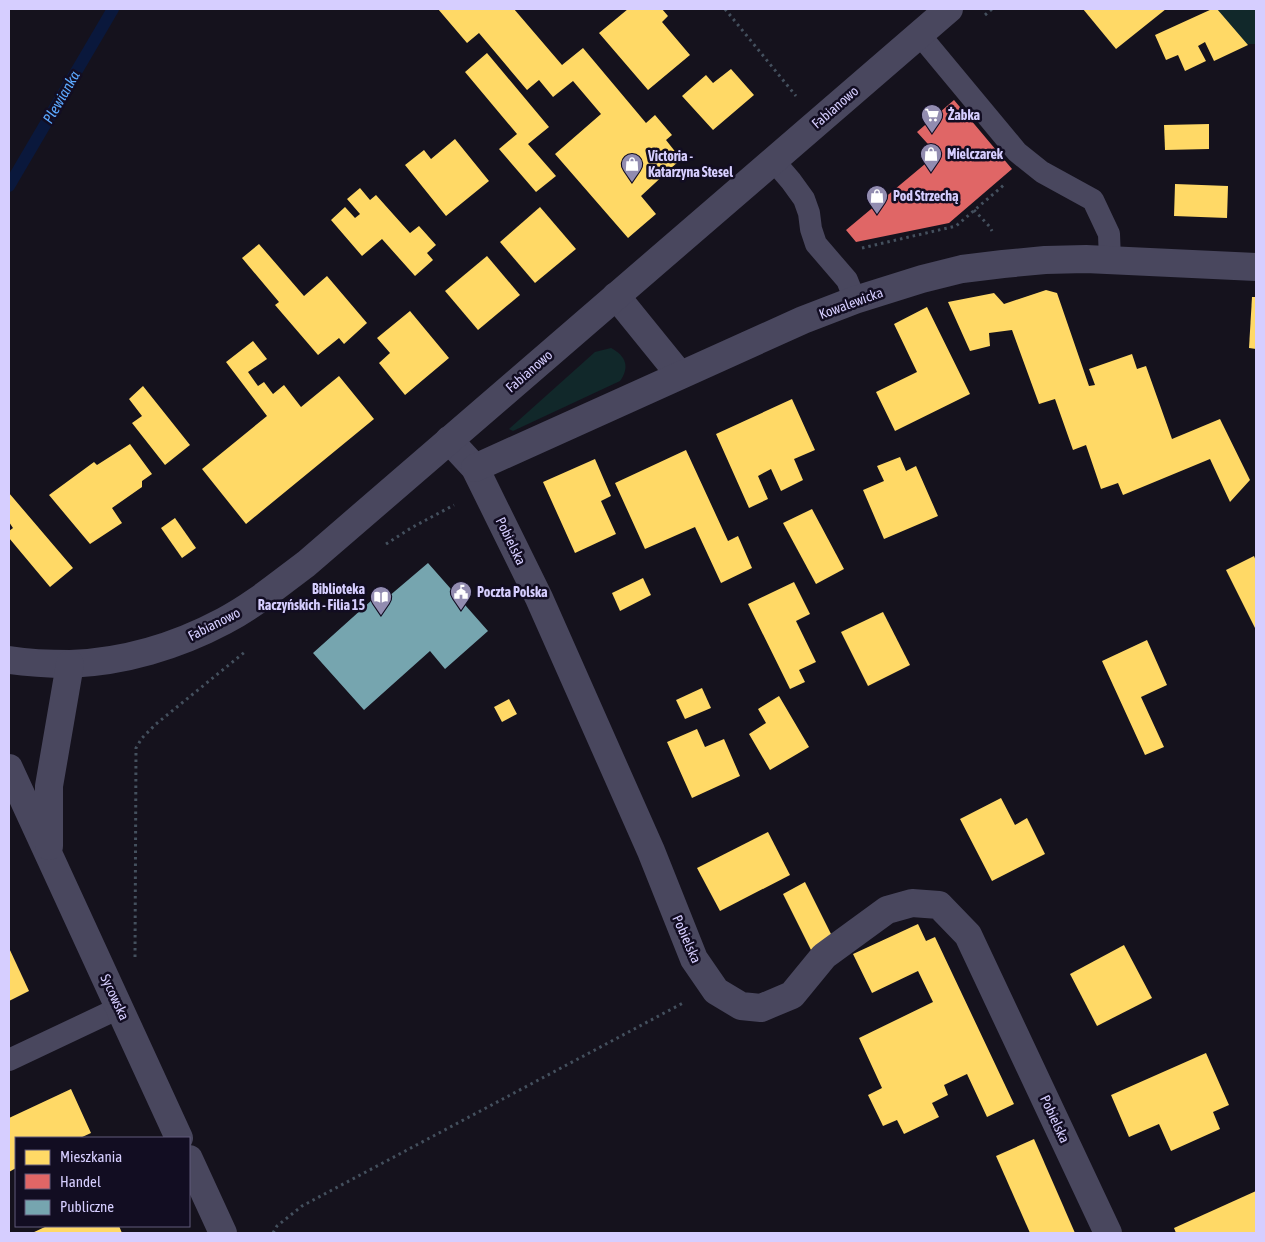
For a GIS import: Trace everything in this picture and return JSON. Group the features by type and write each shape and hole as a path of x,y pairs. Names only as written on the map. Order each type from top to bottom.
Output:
{"street":[{"name":"Fabianowo","path":"9,660 70,664 106,661 168,646 224,621 248,607 306,564 949,9"},
{"name":"Kowalewicka","path":"480,478 680,375 803,320 855,300 922,279 962,269 1045,260 1086,259 1256,267"},
{"path":"616,296 680,375"},
{"name":"Pobielska","path":"450,440 480,478 543,607 651,851 694,959 716,991 741,1006 761,1008 792,996 824,956 887,910 912,903 939,905 968,935 1108,1233"},
{"name":"Sycowska","path":"49,857 49,781 70,664"},
{"name":"Sycowska","path":"11,776 179,1137"},
{"path":"190,1161 223,1233"}],"lane":[{"path":"919,34 1017,152 1042,172 1093,200 1109,234 1110,260"},
{"path":"773,160 804,199 816,244 847,280 855,300"},
{"path":"11,776 49,781"},
{"path":"9,1060 119,1008"}],"path":[{"path":"725,9 800,101"},
{"path":"827,256 956,226 1030,162"},
{"path":"378,550 480,478"},
{"path":"105,976 135,963 136,748 142,738 156,724 253,646"},
{"path":"273,1233 278,1226 302,1206 686,1002 709,982"}],"green space":[{"path":"1215,9 1256,9 1256,44 1244,44"},
{"path":"611,348 625,362 625,371 620,381 513,431 509,429 595,352"}],"building: Mieszkania":[{"path":"438,9 514,9 562,65 583,48 646,123 655,115 672,135 666,140 681,159 641,196 656,214 628,238 555,154 601,114 573,81 553,97 539,80 527,90 479,33 467,43"},
{"path":"628,9 662,9 668,16 662,22 690,55 648,90 599,33"},
{"path":"1083,9 1166,9 1116,49"},
{"path":"1212,9 1217,9 1248,45 1214,61 1205,42 1198,46 1206,61 1185,71 1178,55 1166,60 1155,35"},
{"path":"487,53 549,127 528,144 556,176 536,192 499,149 517,134 465,72"},
{"path":"731,69 754,95 713,130 682,96 706,75 713,83"},
{"path":"1209,124 1209,149 1165,150 1164,125"},
{"path":"455,139 489,181 446,216 405,165 424,150 431,159"},
{"path":"1175,184 1228,186 1227,218 1174,216"},
{"path":"360,188 370,200 376,195 410,233 419,226 436,245 427,253 433,260 415,276 382,239 362,256 331,220 345,207 355,218 360,214 347,199"},
{"path":"540,207 576,249 535,283 500,242"},
{"path":"259,244 304,296 327,276 367,323 344,344 339,338 318,355 275,305 279,302 242,258"},
{"path":"487,256 520,295 478,330 445,291"},
{"path":"1046,290 1057,293 1089,386 1095,385 1089,369 1132,354 1137,369 1146,366 1172,439 1220,419 1250,480 1230,502 1210,459 1123,495 1118,483 1101,489 1086,445 1073,450 1055,399 1039,404 1012,330 989,333 990,346 970,351 948,302 994,293 1004,304"},
{"path":"1252,297 1256,297 1256,349 1249,348"},
{"path":"927,307 970,394 895,431 876,392 917,372 894,324"},
{"path":"410,311 449,358 405,395 379,363 390,353 377,338"},
{"path":"253,341 267,359 248,372 258,386 264,382 273,394 284,385 301,407 339,376 374,419 246,524 202,469 267,416 226,362"},
{"path":"143,386 190,445 165,465 132,423 142,416 129,399"},
{"path":"792,399 815,450 794,459 803,480 781,491 771,469 758,476 768,499 749,508 716,434"},
{"path":"130,444 152,474 142,481 142,487 112,508 122,523 90,544 49,495 94,462 97,465"},
{"path":"686,450 728,541 738,536 752,568 721,583 695,527 645,549 615,483"},
{"path":"900,457 906,471 916,466 938,516 884,539 863,490 884,481 877,466"},
{"path":"595,459 611,496 601,501 616,534 575,553 543,482"},
{"path":"9,493 73,568 50,587 9,538 9,531 13,528 9,522"},
{"path":"812,509 844,569 816,584 783,523"},
{"path":"175,518 196,548 182,558 161,528"},
{"path":"1254,556 1256,561 1256,630 1226,570"},
{"path":"643,578 651,595 620,611 612,593"},
{"path":"794,582 810,614 796,621 816,662 799,670 805,682 790,689 748,604"},
{"path":"883,612 910,665 868,686 841,632"},
{"path":"1147,640 1167,685 1141,697 1164,747 1145,755 1102,661"},
{"path":"702,688 711,708 685,719 676,700"},
{"path":"779,696 809,747 770,770 749,734 766,723 758,709"},
{"path":"509,699 517,714 502,722 494,707"},
{"path":"697,729 705,747 724,739 740,776 692,798 667,742"},
{"path":"1001,798 1015,825 1027,818 1045,854 992,881 960,819"},
{"path":"768,832 790,875 720,911 697,868"},
{"path":"805,882 833,938 811,950 783,894"},
{"path":"918,924 926,941 935,937 1014,1104 987,1117 967,1074 944,1085 948,1095 932,1103 939,1117 904,1134 897,1120 883,1126 868,1095 882,1088 859,1038 933,1002 918,971 872,993 853,954"},
{"path":"1124,945 1152,998 1097,1026 1070,974"},
{"path":"9,948 29,991 9,1001"},
{"path":"1206,1053 1229,1105 1213,1112 1220,1129 1171,1151 1159,1124 1129,1137 1111,1095"},
{"path":"71,1089 91,1133 82,1137 15,1137 15,1169 9,1172 9,1118"},
{"path":"1034,1139 1075,1233 1030,1233 996,1156"},
{"path":"1256,1191 1256,1233 1176,1233 1174,1228"},
{"path":"45,1227 119,1227 122,1233 32,1233"}],"building: Handel":[{"path":"954,100 1012,169 949,223 856,242 846,230 937,154 917,132"}],"building: Publiczne":[{"path":"428,563 488,631 445,669 430,651 364,710 313,653 382,591 388,597"}],"waterway":[{"name":"Plewianka","path":"9,186 113,9"}],"place":[{"name":"Żabka","path":"932,134"},
{"name":"Mielczarek","path":"931,173"},
{"name":"Victoria - Katarzyna Stesel","path":"632,183"},
{"name":"Pod Strzechą","path":"877,215"},
{"name":"Poczta Polska","path":"461,611"},
{"name":"Biblioteka Raczyńskich - Filia 15","path":"381,616"}]}
